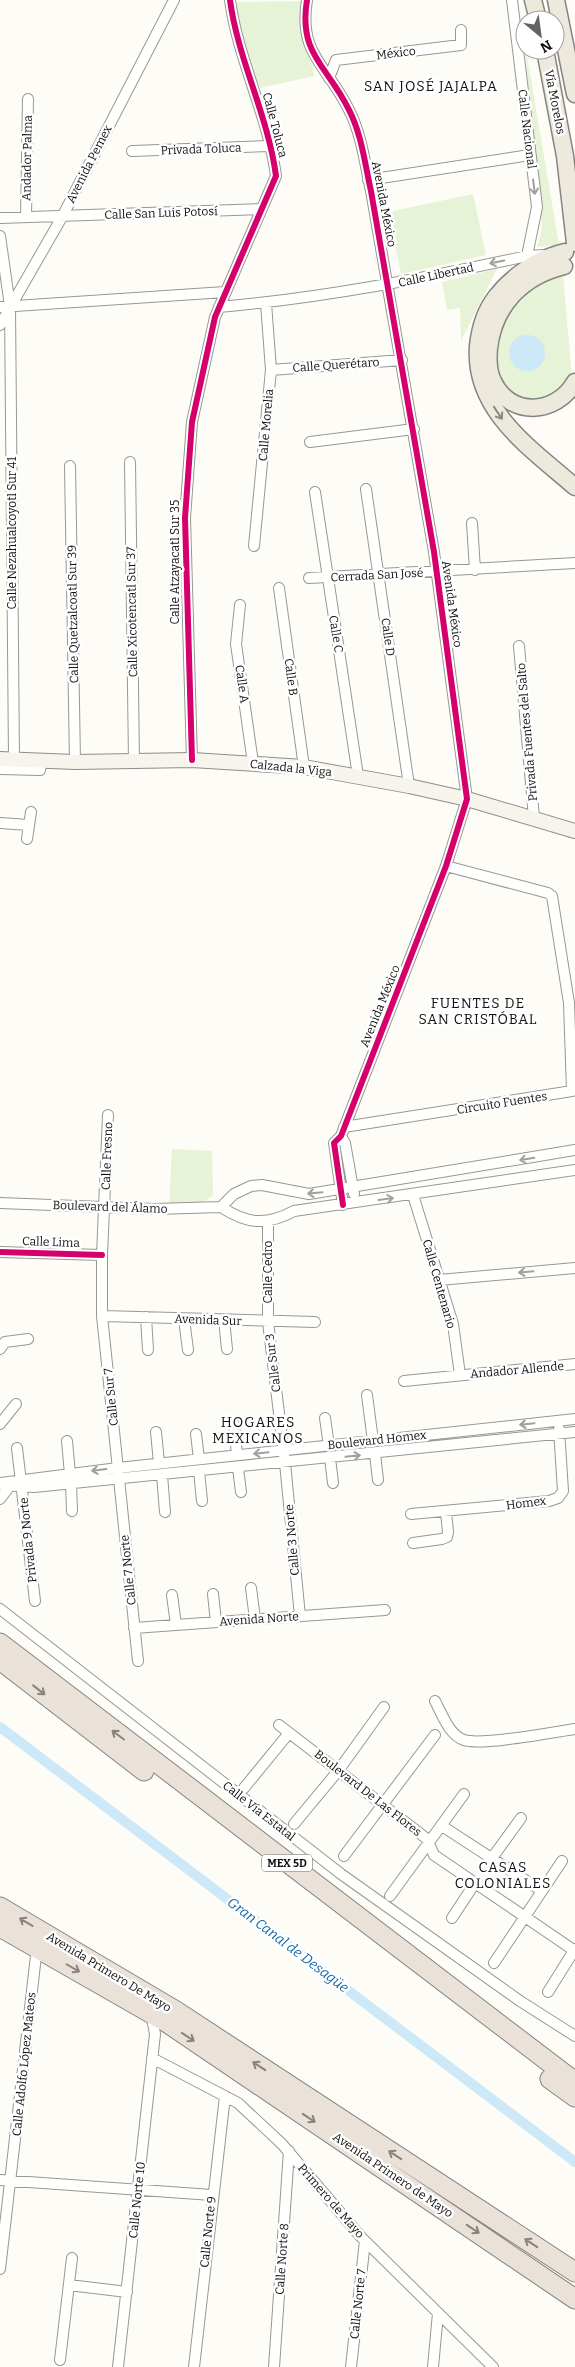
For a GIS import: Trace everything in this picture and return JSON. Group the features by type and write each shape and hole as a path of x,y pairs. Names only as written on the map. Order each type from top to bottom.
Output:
{"highway":[{"name":"MEX 5D","path":"0,1643 575,2082"},
{"name":"MEX 5D","path":"0,1660 575,2097"},
{"name":"Avenida Primero De Mayo","path":"0,1907 161,2016 214,2046"},
{"name":"Avenida Primero de Mayo","path":"0,1927 161,2016"},
{"name":"Avenida Primero de Mayo","path":"214,2046 575,2272"},
{"name":"Avenida Primero de Mayo","path":"214,2046 575,2299"}],"main road":[{"path":"557,0 575,38"},
{"name":"Vía Morelos","path":"557,0 575,94"},
{"name":"Vía Morelos","path":"546,60 565,156 567,254"},
{"path":"567,254 532,279 509,299 499,315 492,332 488,363 491,377 498,390 508,400 526,408 542,408 555,403 565,396 575,382"},
{"path":"567,254 544,260 524,270 500,292 484,319 479,339 478,360 484,388 505,423 515,435 575,487"},
{"name":"Calzada la Viga","path":"7,759 74,762 192,760 304,767 409,786 467,799 575,831"}],"street":[{"name":"Avenida Pemex","path":"0,325 5,307 62,217 174,0"},
{"name":"Calle Toluca","path":"219,307 276,176 270,146 251,77 237,37 230,0"},
{"name":"Avenida México","path":"307,0 305,32 312,54 350,110 368,180 414,429 436,572 467,799 446,866 343,1132 334,1143 343,1205"},
{"name":"Calle Nacional","path":"512,0 537,207 527,256"},
{"name":"México","path":"329,78 336,60 461,45 461,30"},
{"name":"Andador Palma","path":"26,217 28,99"},
{"name":"Privada Toluca","path":"132,151 270,146"},
{"path":"368,180 530,155"},
{"name":"Calle San Luis Potosí","path":"0,218 261,209"},
{"name":"Calle Nezahualcoyotl Sur 41","path":"0,236 5,307 7,759"},
{"name":"Calle Libertad","path":"219,307 266,303 388,285 527,256 567,254"},
{"path":"5,307 225,292"},
{"name":"Calle Morelia","path":"254,546 271,370 266,303"},
{"name":"Calle Atzayacatl Sur 35","path":"192,760 185,518 192,422 215,316 219,307"},
{"name":"Calle Querétaro","path":"271,370 402,360"},
{"path":"310,442 414,429"},
{"name":"Calle Xicotencatl Sur 37","path":"130,462 134,762"},
{"name":"Calle Quetzalcoatl Sur 39","path":"70,466 74,762"},
{"name":"Calle D","path":"366,488 409,786"},
{"name":"Calle C","path":"315,492 358,776"},
{"path":"472,523 475,570"},
{"name":"Cerrada San José","path":"309,578 575,563"},
{"name":"Calle B","path":"279,588 304,767"},
{"name":"Calle A","path":"240,605 236,644 253,763"},
{"name":"Privada Fuentes del Salto","path":"519,646 534,818"},
{"path":"0,769 40,770 42,761"},
{"path":"27,839 30,812"},
{"path":"0,823 29,825"},
{"path":"446,866 548,893 552,896 572,1002"},
{"name":"Circuito Fuentes","path":"343,1132 572,1091 572,1002"},
{"name":"Calle Fresno","path":"102,1316 102,1255 108,1115"},
{"path":"343,1132 355,1203"},
{"path":"575,1150 483,1167 309,1194 262,1185 251,1186 234,1194 221,1207 237,1218 268,1221 294,1211 575,1170"},
{"path":"483,1167 486,1184"},
{"path":"292,1191 294,1211"},
{"name":"Calle Centenario","path":"413,1195 452,1324 460,1375"},
{"name":"Boulevard del Álamo","path":"0,1203 154,1210 221,1207"},
{"name":"Calle Cedro","path":"268,1221 268,1322"},
{"name":"Calle Lima","path":"0,1252 102,1255"},
{"path":"439,1280 575,1270"},
{"name":"Avenida Sur","path":"102,1316 315,1322"},
{"name":"Calle Sur 7","path":"102,1316 119,1479"},
{"path":"146,1318 148,1350"},
{"path":"184,1319 188,1350"},
{"path":"224,1320 227,1349"},
{"name":"Calle Sur 3","path":"268,1322 285,1463"},
{"path":"0,1349 5,1342 28,1339"},
{"name":"Andador Allende","path":"404,1381 575,1364"},
{"path":"367,1395 373,1441"},
{"path":"0,1424 16,1404"},
{"path":"325,1418 329,1446"},
{"name":"Boulevard Homex","path":"70,1479 118,1468 159,1463 575,1419"},
{"name":"Homex","path":"411,1514 549,1501 558,1498 563,1491 558,1420"},
{"path":"234,1424 237,1455"},
{"path":"156,1432 159,1463"},
{"path":"451,1432 453,1445"},
{"name":"Boulevard Homex","path":"4,1484 70,1479 119,1479 575,1432"},
{"path":"196,1434 199,1459"},
{"path":"67,1441 72,1510"},
{"name":"Privada 9 Norte","path":"17,1448 34,1601"},
{"path":"375,1454 378,1480"},
{"path":"330,1458 333,1483"},
{"name":"Calle 3 Norte","path":"285,1463 300,1616"},
{"path":"238,1468 241,1492"},
{"path":"199,1471 202,1500"},
{"path":"162,1475 165,1512"},
{"name":"Calle 7 Norte","path":"119,1479 138,1661"},
{"path":"0,1499 4,1484"},
{"path":"413,1543 447,1537 446,1512"},
{"path":"251,1588 255,1620"},
{"path":"172,1594 176,1625"},
{"path":"213,1594 216,1622"},
{"name":"Calle Vía Estatal","path":"0,1609 341,1874 520,2001 575,2036"},
{"name":"Avenida Norte","path":"134,1628 385,1610"},
{"path":"435,1701 450,1728 464,1740 486,1741 575,1729"},
{"path":"294,1824 338,1771 384,1707"},
{"name":"Boulevard De Las Flores","path":"278,1725 427,1839 434,1855 575,1950"},
{"path":"244,1788 289,1733"},
{"path":"344,1856 435,1735"},
{"path":"390,1896 464,1794"},
{"path":"492,1858 522,1818"},
{"path":"442,1826 542,1891"},
{"path":"494,1963 562,1861"},
{"path":"452,1918 475,1883"},
{"name":"Calle Adolfo López Mateos","path":"0,2269 5,2180 37,1947"},
{"path":"548,1992 575,1950"},
{"name":"Calle Norte 10","path":"118,2367 152,2058 161,2016"},
{"name":"Primero de Mayo","path":"152,2058 238,2103 289,2152 365,2241 493,2367"},
{"name":"Calle Norte 9","path":"194,2367 212,2195 225,2096"},
{"name":"Calle Norte 8","path":"274,2367 289,2152"},
{"path":"5,2180 212,2195"},
{"name":"Calle Norte 7","path":"351,2367 365,2241"},
{"path":"60,2360 72,2258"},
{"path":"69,2285 127,2292"},
{"path":"433,2367 438,2312"}],"green space":[{"path":"302,1 300,31 315,76 260,88 240,35 237,2"},
{"path":"526,60 528,60 559,245 537,247 542,228"},
{"path":"473,194 486,255 401,274 388,212"},
{"path":"497,269 461,341 460,308 447,310 442,282"},
{"path":"563,274 572,378 567,388 542,402 513,398 500,382 496,371 496,353 502,324 508,312 525,293 549,279"},
{"path":"172,1149 212,1151 213,1195 203,1203 169,1206"}],"water":[{"path":"527,335 540,340 545,353 540,366 527,371 514,366 509,353 514,340"}],"waterway":[{"name":"Gran Canal de Desagüe","path":"0,1727 575,2162"}],"cycle path":[{"path":"192,760 185,518 192,422 215,317 276,176 267,131 239,44 230,0"},
{"path":"307,0 305,19 311,47 349,110 360,140 371,191 434,552 467,799 446,866 341,1136 334,1143 343,1205"},
{"path":"0,1252 102,1255"}],"district":[{"name":"SAN JOSÉ JAJALPA","path":"431,86"},
{"name":"FUENTES DE SAN CRISTÓBAL","path":"478,1012"},
{"name":"HOGARES MEXICANOS","path":"258,1430"},
{"name":"CASAS COLONIALES","path":"503,1875"}]}
